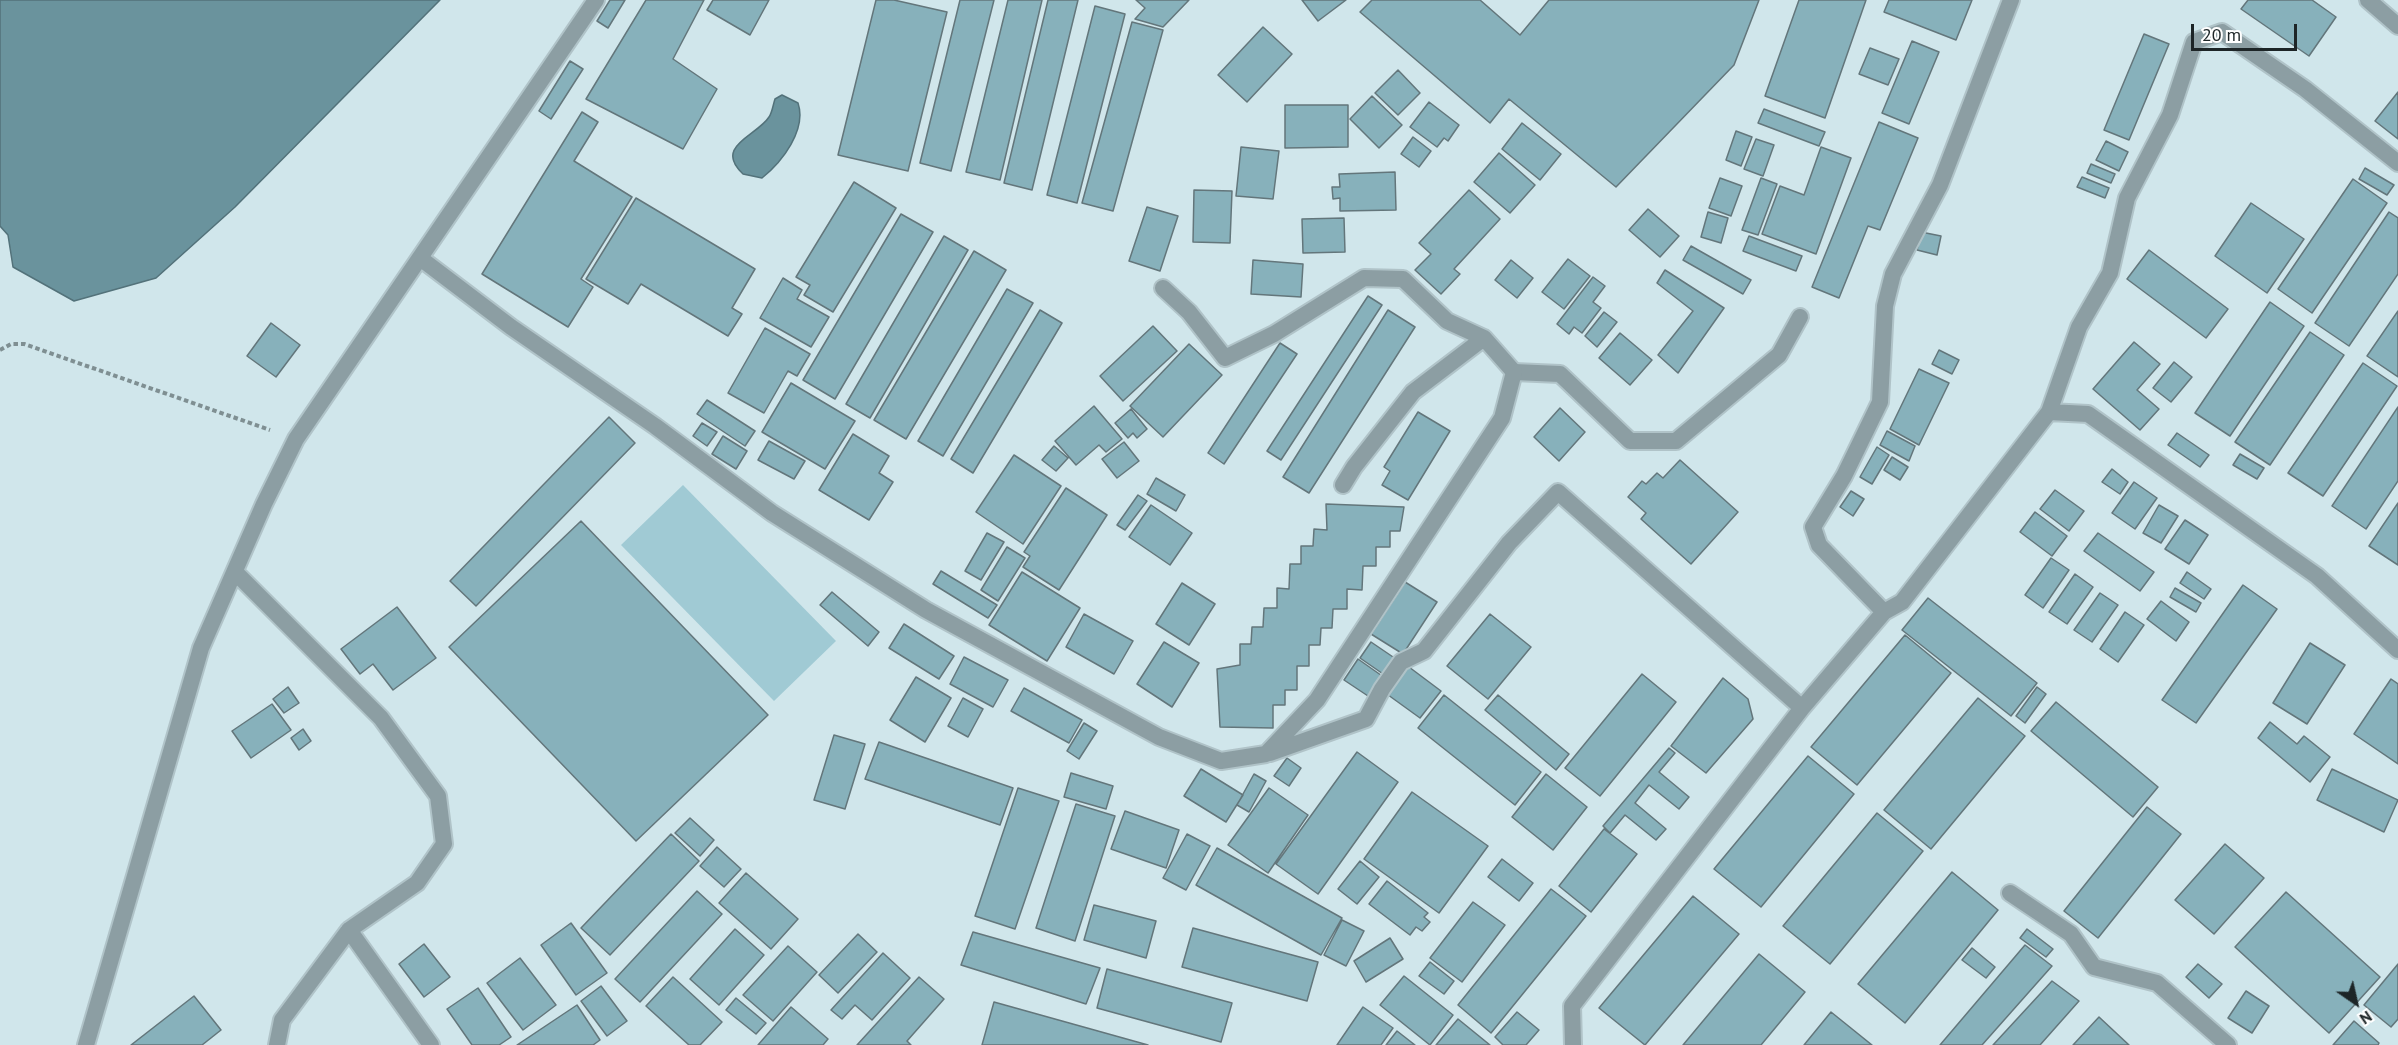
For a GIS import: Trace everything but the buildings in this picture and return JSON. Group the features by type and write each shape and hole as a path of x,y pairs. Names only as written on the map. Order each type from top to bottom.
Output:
{"street":[{"path":"86,1045 201,648 296,439 596,0"},
{"path":"1884,612 1819,545 1813,527 1844,476 1880,402 1885,306 1893,274 1940,185 2011,0"},
{"path":"2368,0 2398,26"},
{"path":"1573,1045 1572,1006 1802,708 1884,612 1902,602 2049,412 2079,327 2109,273 2127,198 2170,116 2194,42 2222,32 2306,89 2398,164"},
{"path":"420,258 511,327 655,426 772,513 926,610 1159,737 1221,761 1266,754 1366,719 1382,689 1401,662 1424,651 1509,543 1558,492 1802,708"},
{"path":"1163,288 1189,312 1225,358 1274,334 1364,278 1402,279 1447,321 1484,338 1514,372 1560,374 1630,441 1676,441 1779,355 1800,317"},
{"path":"1343,485 1413,392 1484,338"},
{"path":"1266,754 1317,700 1502,418 1514,372"},
{"path":"2049,412 2088,414 2317,576 2398,650"},
{"path":"235,572 381,718 438,796 444,844 417,883 349,930 282,1020 277,1045"},
{"path":"2010,893 2071,934 2094,967 2157,984 2228,1045"},
{"path":"349,930 431,1045"}],"path":[{"path":"0,350 11,344 24,344 296,439"}],"shaded area":[{"path":"0,0 440,0 235,207 156,278 74,301 13,267 8,235 0,226"},
{"path":"782,95 798,103 800,113 799,124 791,145 762,178 743,174 735,164 733,156 735,149 740,142 763,124 770,115 775,99"},
{"path":"683,485 836,641 774,701 621,545"}]}
